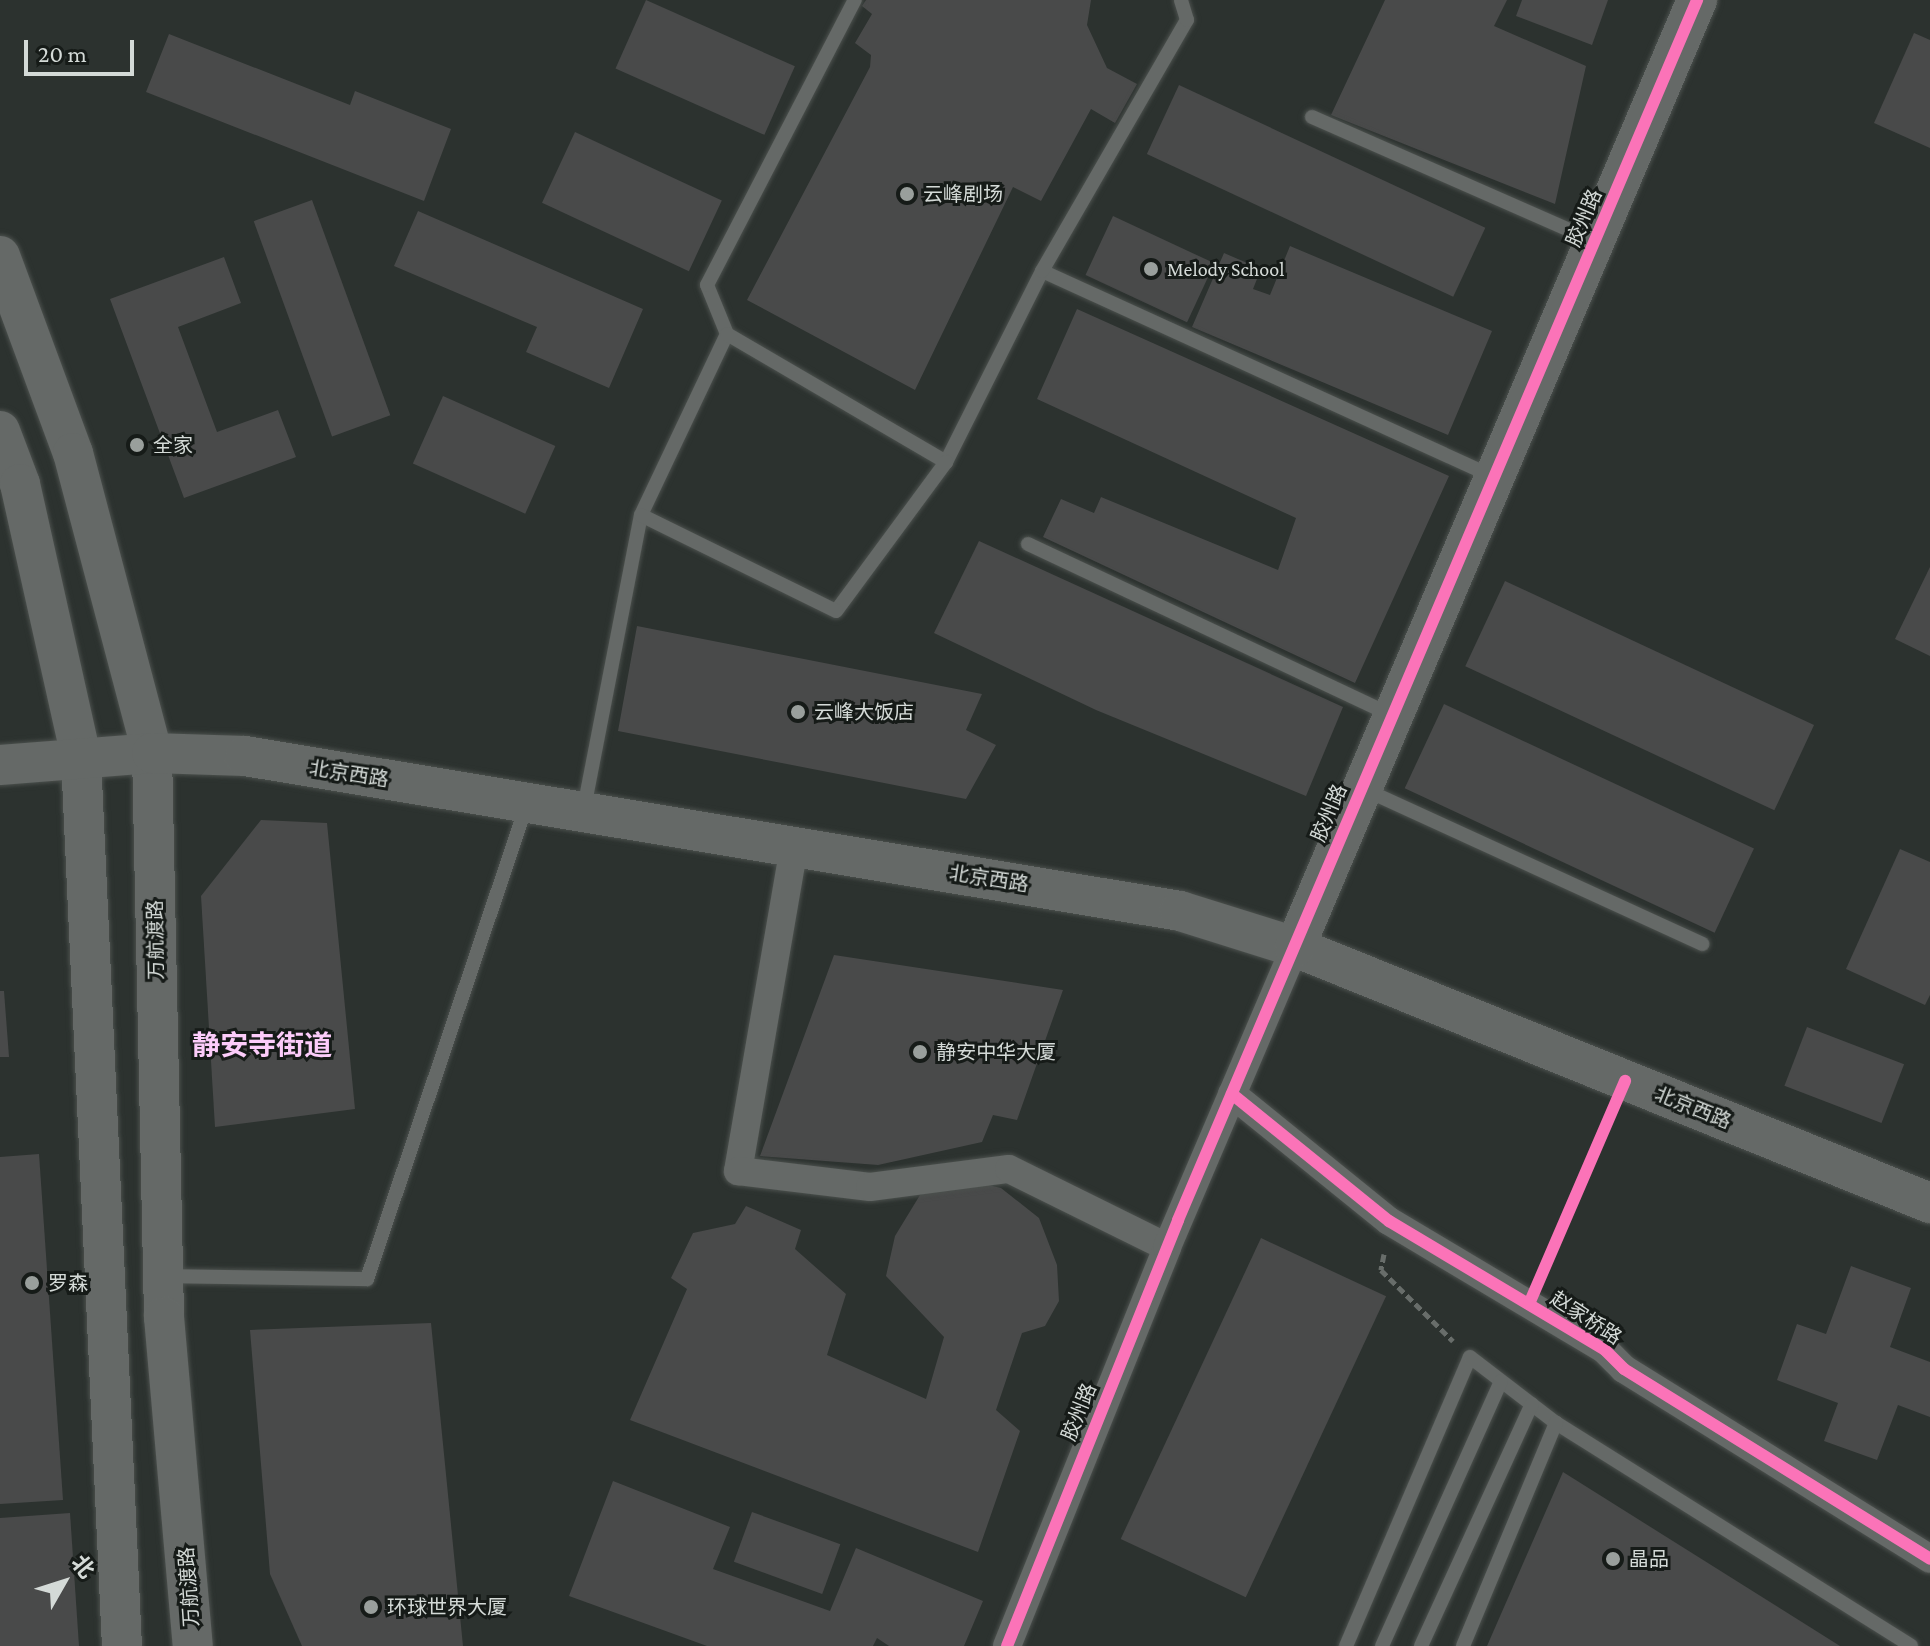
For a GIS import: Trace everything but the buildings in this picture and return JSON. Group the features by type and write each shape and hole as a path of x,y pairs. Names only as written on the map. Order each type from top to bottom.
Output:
{"main road":[{"name":"胶州路","path":"1295,947 1697,0"},
{"name":"万航渡路","path":"0,256 73,453 152,753 163,1276 193,1646"},
{"path":"0,431 20,484 81,758 122,1646"},
{"name":"北京西路","path":"0,765 152,753 245,756 1180,911 1295,947 1930,1203"}],"street":[{"path":"794,847 738,1171 870,1187 1009,1169 1167,1247"},
{"name":"胶州路","path":"1007,1646 1167,1247 1295,947"},
{"name":"赵家桥路","path":"1232,1094 1389,1221 1605,1350 1624,1369 1930,1559"}],"lane":[{"path":"855,0 707,285 727,334 946,462"},
{"path":"641,515 836,611 946,462 1042,271 1187,20 1181,0"},
{"path":"1312,117 1596,241"},
{"path":"1042,271 1496,478"},
{"path":"583,812 641,515 727,334"},
{"path":"1028,544 1392,715"},
{"path":"1362,789 1702,944"},
{"path":"163,1276 367,1279 528,803"},
{"path":"1346,1646 1470,1357 1556,1423 1911,1646"},
{"path":"1382,1646 1501,1381"},
{"path":"1421,1646 1532,1404"},
{"path":"1463,1646 1556,1423"}],"path":[{"path":"1389,1221 1381,1270 1470,1357"}],"cycle path":[{"path":"1007,1646 1178,1220 1697,0"},
{"path":"1529,1304 1625,1081"},
{"path":"1232,1094 1389,1221 1605,1350 1624,1369 1930,1559"}],"place":[{"name":"云峰剧场","path":"907,194"},
{"name":"Melody School","path":"1151,269"},
{"name":"全家","path":"137,445"},
{"name":"云峰大饭店","path":"798,712"},
{"name":"静安中华大厦","path":"920,1052"},
{"name":"罗森","path":"32,1283"},
{"name":"晶品","path":"1613,1559"},
{"name":"环球世界大厦","path":"371,1607"}],"district":[{"name":"静安寺街道","path":"262,1046"}]}
